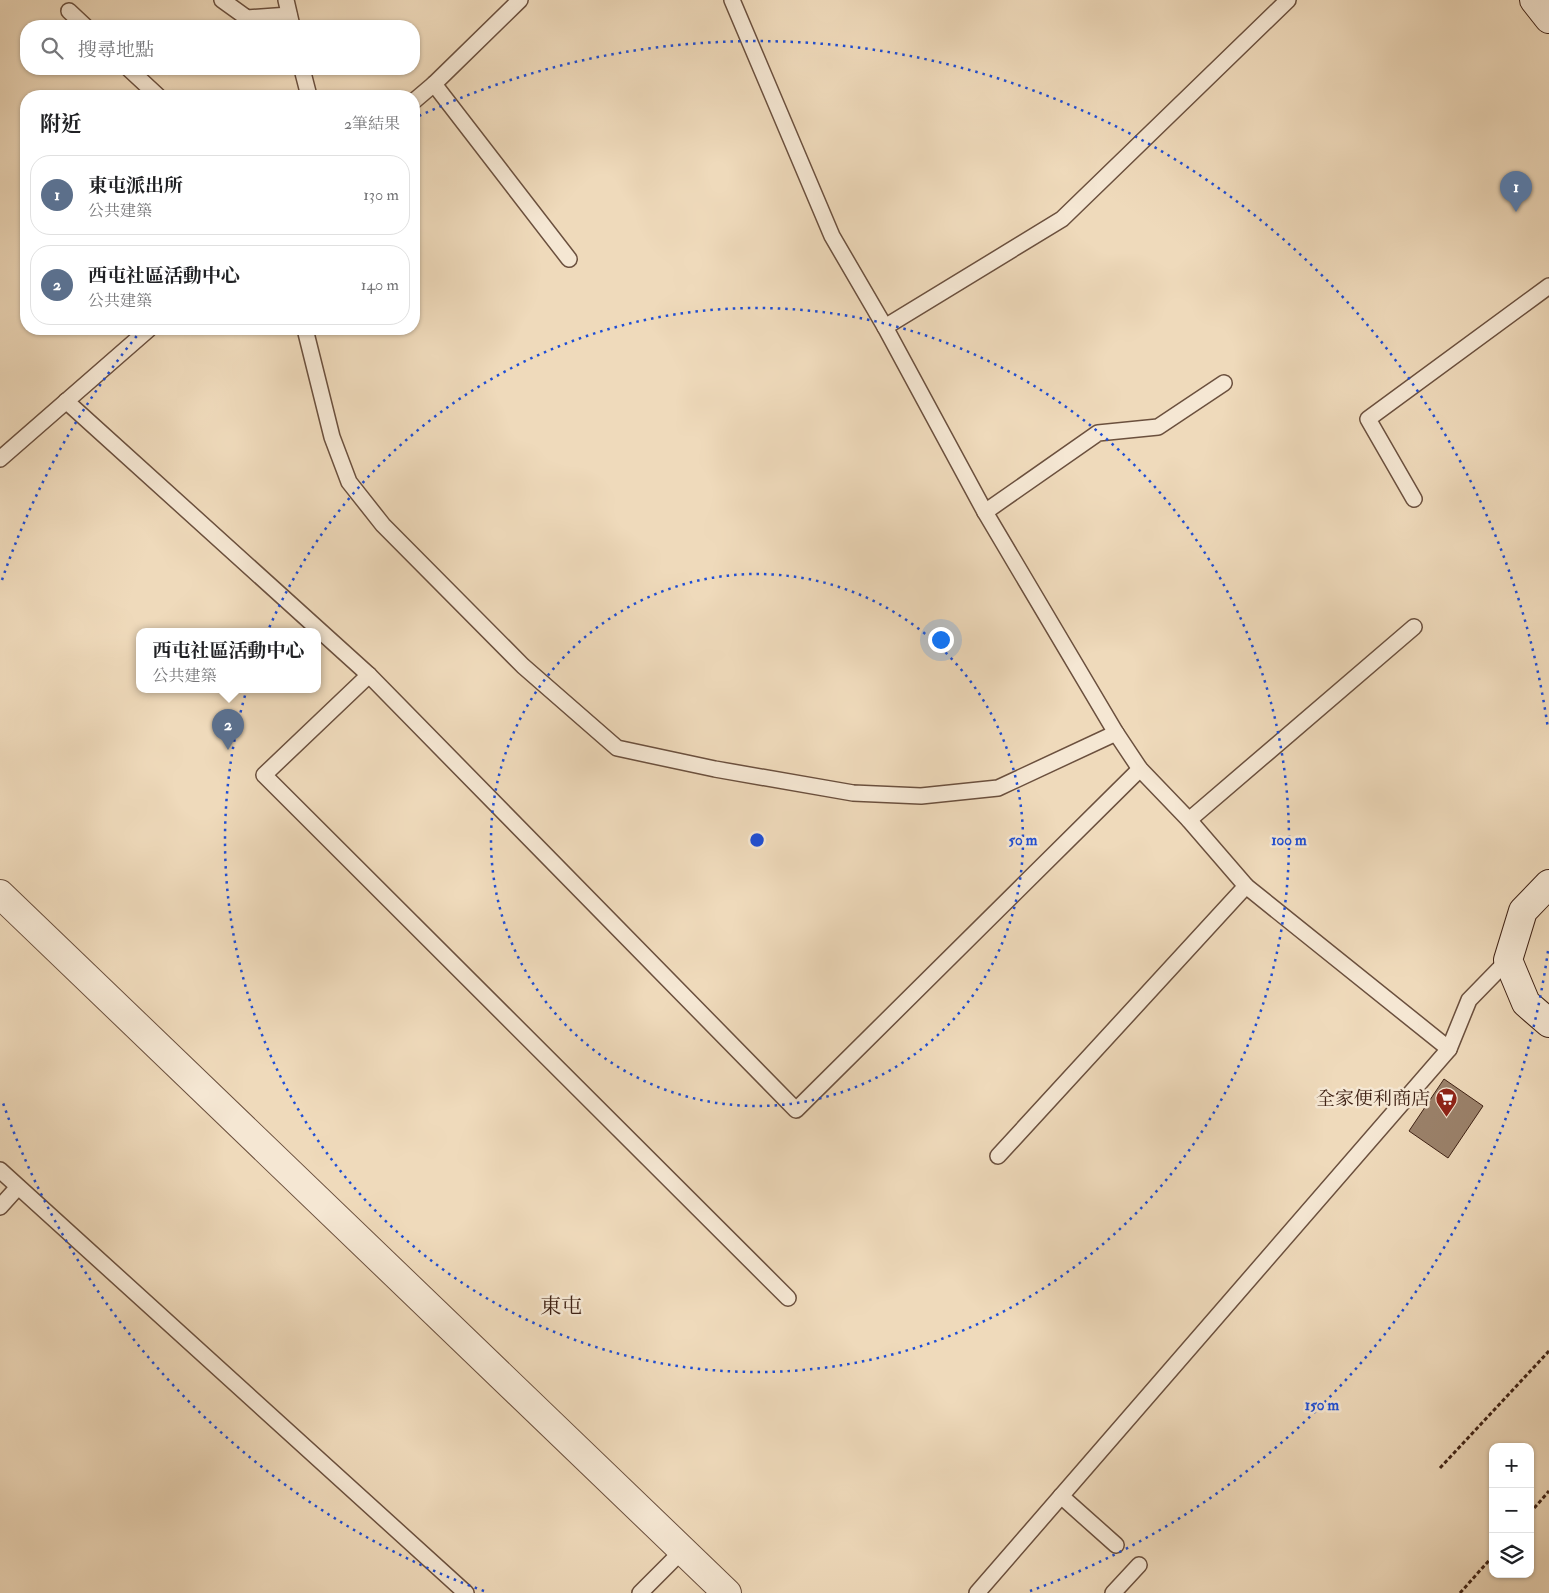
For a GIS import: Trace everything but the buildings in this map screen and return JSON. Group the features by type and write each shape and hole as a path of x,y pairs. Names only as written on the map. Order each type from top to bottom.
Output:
{"street":[{"path":"1534,0 1549,19"},
{"path":"1549,884 1523,911 1508,960 1526,1003 1549,1023"},
{"path":"0,894 727,1593"}],"lane":[{"path":"222,0 247,18 289,14"},
{"path":"420,96 520,0"},
{"path":"732,0 832,236 885,327 985,512 1116,733 1140,769 1189,820 1246,886 1449,1049"},
{"path":"885,327 1062,219 1288,0"},
{"path":"69,11 79,20"},
{"path":"135,75 152,90"},
{"path":"304,75 307,90"},
{"path":"434,84 569,259"},
{"path":"1414,499 1368,419 1549,286"},
{"path":"0,459 142,335"},
{"path":"306,335 332,437 349,482 383,525 523,666 617,748 716,769 853,793 921,796 998,788 1116,733"},
{"path":"985,512 1098,433 1158,427 1224,382"},
{"path":"66,401 317,628"},
{"path":"1189,820 1414,627"},
{"path":"321,632 369,675 796,1110 1140,769"},
{"path":"369,675 264,775 788,1298"},
{"path":"998,1156 1246,886"},
{"path":"977,1593 1449,1049 1469,1000 1508,960"},
{"path":"0,1170 466,1593"},
{"path":"0,1207 18,1187"},
{"path":"1061,1496 1116,1545"},
{"path":"640,1593 683,1550"},
{"path":"1113,1593 1139,1565"}],"path":[{"path":"1440,1468 1549,1351"},
{"path":"1534,1508 1549,1491"},
{"path":"1460,1593 1489,1560"}],"place":[{"name":"東屯派出所","path":"1516,212"},
{"name":"西屯社區活動中心","path":"228,750"},
{"name":"全家便利商店","path":"1446,1118"}],"district":[{"name":"東屯","path":"561,1306"}]}
